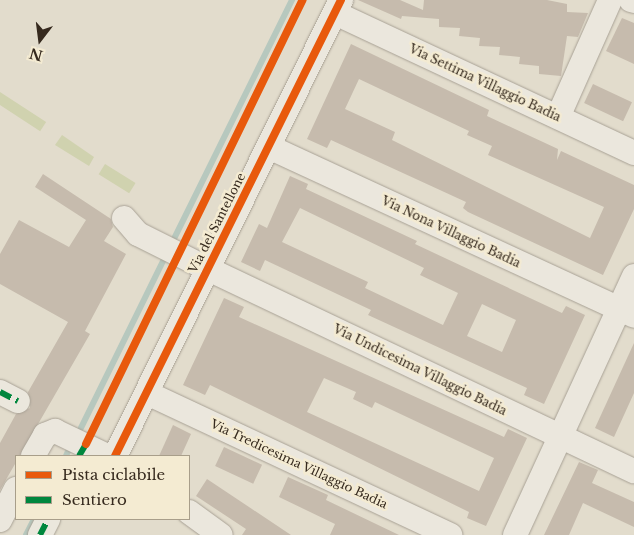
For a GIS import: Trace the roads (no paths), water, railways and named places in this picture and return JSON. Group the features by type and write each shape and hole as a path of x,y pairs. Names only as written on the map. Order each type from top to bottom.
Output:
{"street":[{"path":"558,117 610,0"},
{"name":"Via Settima Villaggio Badia","path":"338,6 558,117 634,153"},
{"name":"Via del Santellone","path":"116,455 206,268 269,147 338,6"},
{"name":"Via Nona Villaggio Badia","path":"269,147 626,312"},
{"name":"Via Undicesima Villaggio Badia","path":"124,218 138,234 206,268 634,471"},
{"path":"515,535 558,436 626,312 634,276"},
{"name":"Via Tredicesima Villaggio Badia","path":"147,393 450,535"},
{"path":"34,455 50,432 62,432 83,450 103,455"},
{"path":"0,520 15,491"},
{"path":"190,513 221,535"},
{"path":"40,535 48,520"}],"waterway":[{"path":"172,243 292,0"},
{"path":"81,428 165,257"},
{"path":"66,455 70,447"},
{"path":"26,535 34,520"}]}
